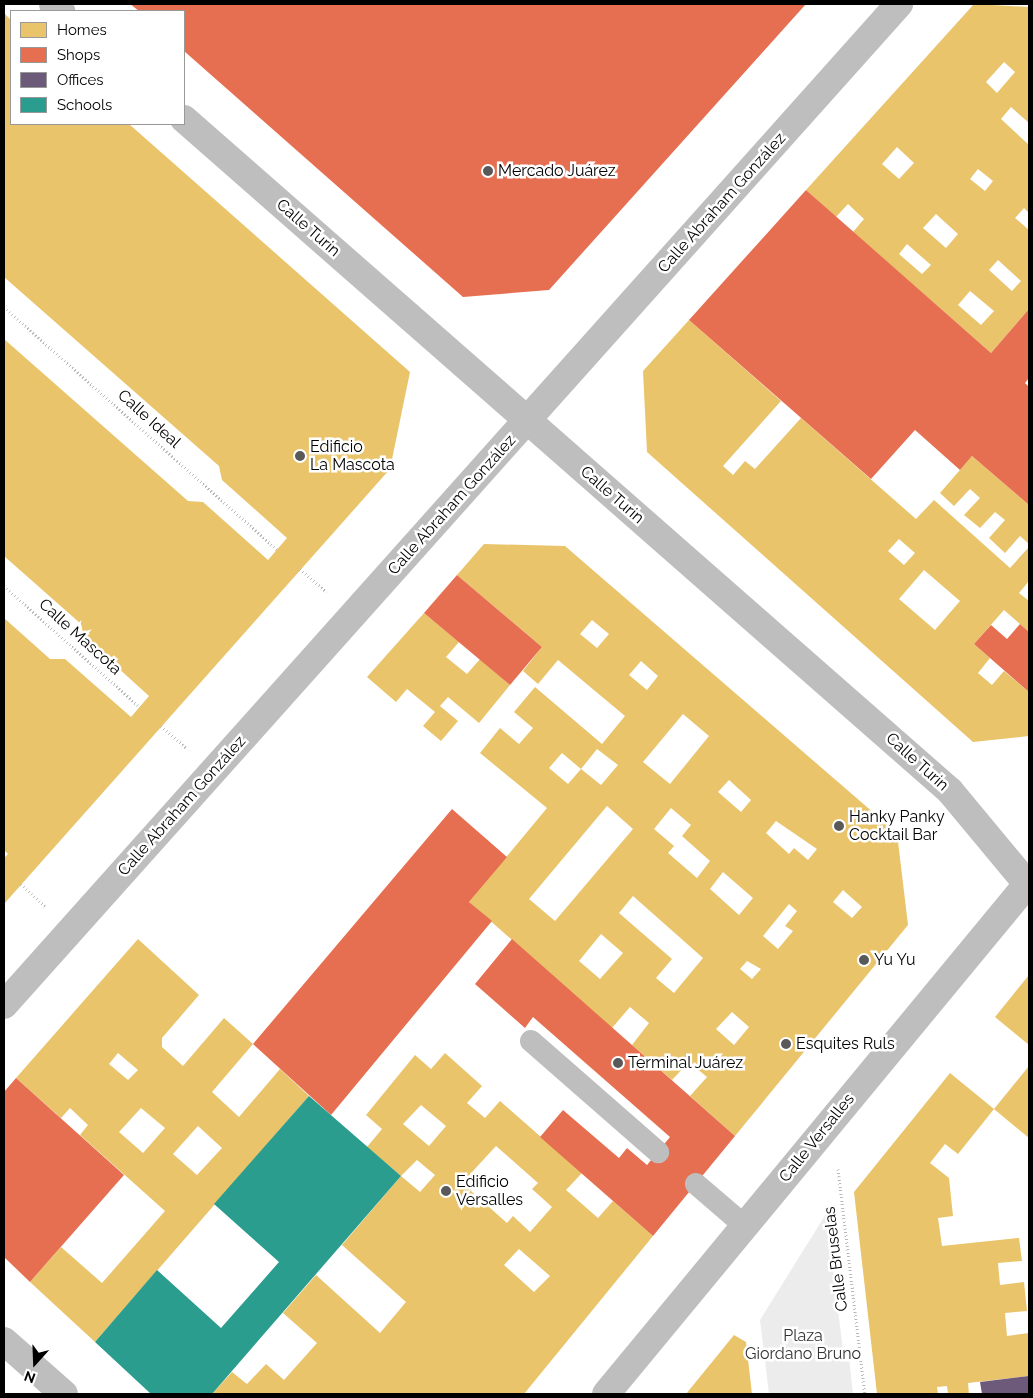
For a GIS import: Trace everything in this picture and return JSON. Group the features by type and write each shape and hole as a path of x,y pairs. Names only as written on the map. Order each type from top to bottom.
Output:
{"street":[{"name":"Calle Abraham González","path":"4,1005 899,4"},
{"name":"Calle Turin","path":"185,120 950,790 1028,884"},
{"name":"Calle Versalles","path":"606,1394 1028,884"},
{"path":"4,1341 64,1394"}],"lane":[{"path":"531,1041 658,1152"},
{"path":"696,1184 745,1226"}],"path":[{"name":"Calle Ideal","path":"4,307 277,549"},
{"name":"Calle Mascota","path":"4,586 140,707"},
{"name":"Calle Bruselas","path":"832,1120 865,1394"}],"green space":[{"name":"Plaza Giordano Bruno","path":"826,1214 844,1358 849,1358 853,1394 769,1394 760,1320"}],"building: Homes":[{"path":"974,4 1029,7 1029,123 1011,107 1001,119 1029,145 1029,213 1024,208 1015,218 1029,230 1029,309 991,353 853,232 864,219 848,204 836,217 806,190","holes":["1004,62 1015,72 997,93 986,82","897,147 914,163 899,179 882,164","978,169 993,181 985,191 970,179","936,214 958,234 946,248 923,228","907,244 931,265 922,274 899,254","998,260 1021,281 1012,291 989,270","970,291 994,311 981,325 958,305"]},
{"name":"Edificio La Mascota","path":"4,13 10,19 10,125 130,125 410,372 390,469 4,904 4,858 8,854 4,850 4,618 50,659 65,659 131,717 149,696 84,637 81,624 4,556 4,339 188,501 203,502 268,560 287,538 222,480 219,466 4,277"},
{"path":"689,320 781,401 723,466 733,475 745,461 755,469 801,418 916,519 934,500 1010,568 1029,547 1029,581 1019,593 1029,601 1029,632 1004,610 974,644 990,658 978,673 992,685 1004,671 1029,692 1029,736 973,742 647,452 643,371","holes":["899,539 915,553 904,565 888,551","924,570 960,601 935,630 899,599"]},
{"path":"972,456 1029,505 1029,544 1020,536 1005,553 989,538 1005,520 995,512 980,528 964,515 980,498 970,489 954,506 940,493"},
{"path":"484,544 565,546 897,833 908,925 735,1136 690,1096 707,1077 689,1062 672,1080 632,1045 649,1023 630,1007 612,1028 469,902 547,808 480,753 500,728 519,744 533,728 514,712 535,687 602,744 625,716 558,660 538,684 523,671 542,647 457,575","holes":["592,620 609,634 597,648 580,634","641,661 658,676 647,690 629,675","683,714 709,736 670,784 643,762","597,749 618,765 601,785 581,769","562,753 581,769 568,784 549,768","729,780 751,800 741,812 718,792","607,806 633,829 555,921 529,899","671,808 691,825 682,836 710,861 697,878 668,853 674,846 654,829","776,821 817,849 808,860 794,848 789,854 766,833","723,872 753,898 739,915 710,889","843,890 862,907 852,918 833,902","633,896 703,958 674,993 656,978 672,959 619,913","789,904 797,911 785,926 793,931 778,949 763,936","601,934 623,953 600,979 579,961","747,961 761,969 752,979 740,969","732,1012 749,1027 734,1045 716,1029"]},
{"path":"424,613 459,642 446,657 467,674 480,659 510,685 479,723 448,697 440,706 458,721 441,741 423,726 435,712 407,689 396,702 367,677"},
{"path":"138,939 199,995 162,1038 162,1047 183,1066 224,1018 253,1044 212,1092 239,1117 280,1069 309,1096 95,1342 30,1282 61,1247 102,1283 165,1211 80,1135 88,1125 70,1108 61,1118 16,1078","holes":["118,1053 138,1070 128,1080 109,1064","141,1108 165,1128 143,1153 119,1132","198,1126 222,1148 197,1175 173,1154"]},
{"path":"1029,975 1029,1045 995,1017"},
{"path":"445,1053 482,1086 467,1103 485,1118 500,1101 582,1173 566,1190 598,1218 613,1201 653,1236 524,1394 212,1394 232,1372 247,1384 266,1364 284,1380 317,1343 283,1313 316,1275 380,1333 406,1302 342,1245 401,1176 367,1147 382,1129 366,1115 415,1055 431,1069","holes":["421,1105 446,1126 429,1146 403,1124","496,1146 538,1183 532,1189 552,1207 530,1232 513,1216 507,1223 462,1183","417,1160 435,1175 420,1192 401,1176","519,1249 550,1276 534,1292 504,1265"]},
{"path":"1029,1066 1029,1138 994,1109"},
{"path":"950,1073 994,1109 958,1154 945,1144 930,1163 949,1178 953,1216 938,1218 942,1246 1019,1238 1022,1261 998,1263 1000,1285 1024,1282 1027,1311 1005,1313 1007,1336 1029,1333 1029,1376 968,1383 969,1394 948,1394 947,1386 937,1387 938,1394 877,1394 854,1192"},
{"path":"734,1335 746,1342 752,1394 686,1394"}],"building: Shops":[{"name":"Mercado Juárez","path":"130,4 806,4 549,290 463,297 185,52 185,10 138,10"},
{"path":"806,190 991,353 1029,309 1029,378 1025,383 1029,387 1029,505 972,456 960,470 915,430 871,479 689,320"},
{"path":"457,575 542,647 510,685 424,613"},
{"path":"1020,624 1029,632 1029,692 974,644 991,625 1007,639"},
{"path":"452,809 507,857 469,902 492,921 331,1115 253,1044"},
{"name":"Terminal Juárez","path":"512,939 735,1136 653,1236 540,1137 563,1110 619,1158 627,1148 647,1165 670,1137 533,1017 525,1028 475,984"},
{"path":"16,1078 124,1175 30,1282 4,1257 4,1092"}],"building: Offices":[{"path":"1029,1376 1029,1394 982,1394 980,1382"}],"building: Schools":[{"path":"309,1096 401,1176 212,1394 151,1394 95,1342 157,1270 221,1328 279,1262 214,1204"}],"place":[{"name":"Mercado Juárez","path":"488,171"},
{"name":"Edificio La Mascota","path":"300,456"},
{"name":"Hanky Panky Cocktail Bar","path":"839,826"},
{"name":"Yu Yu","path":"864,960"},
{"name":"Esquites Ruls","path":"786,1044"},
{"name":"Terminal Juárez","path":"618,1063"},
{"name":"Edificio Versalles","path":"446,1191"}]}
